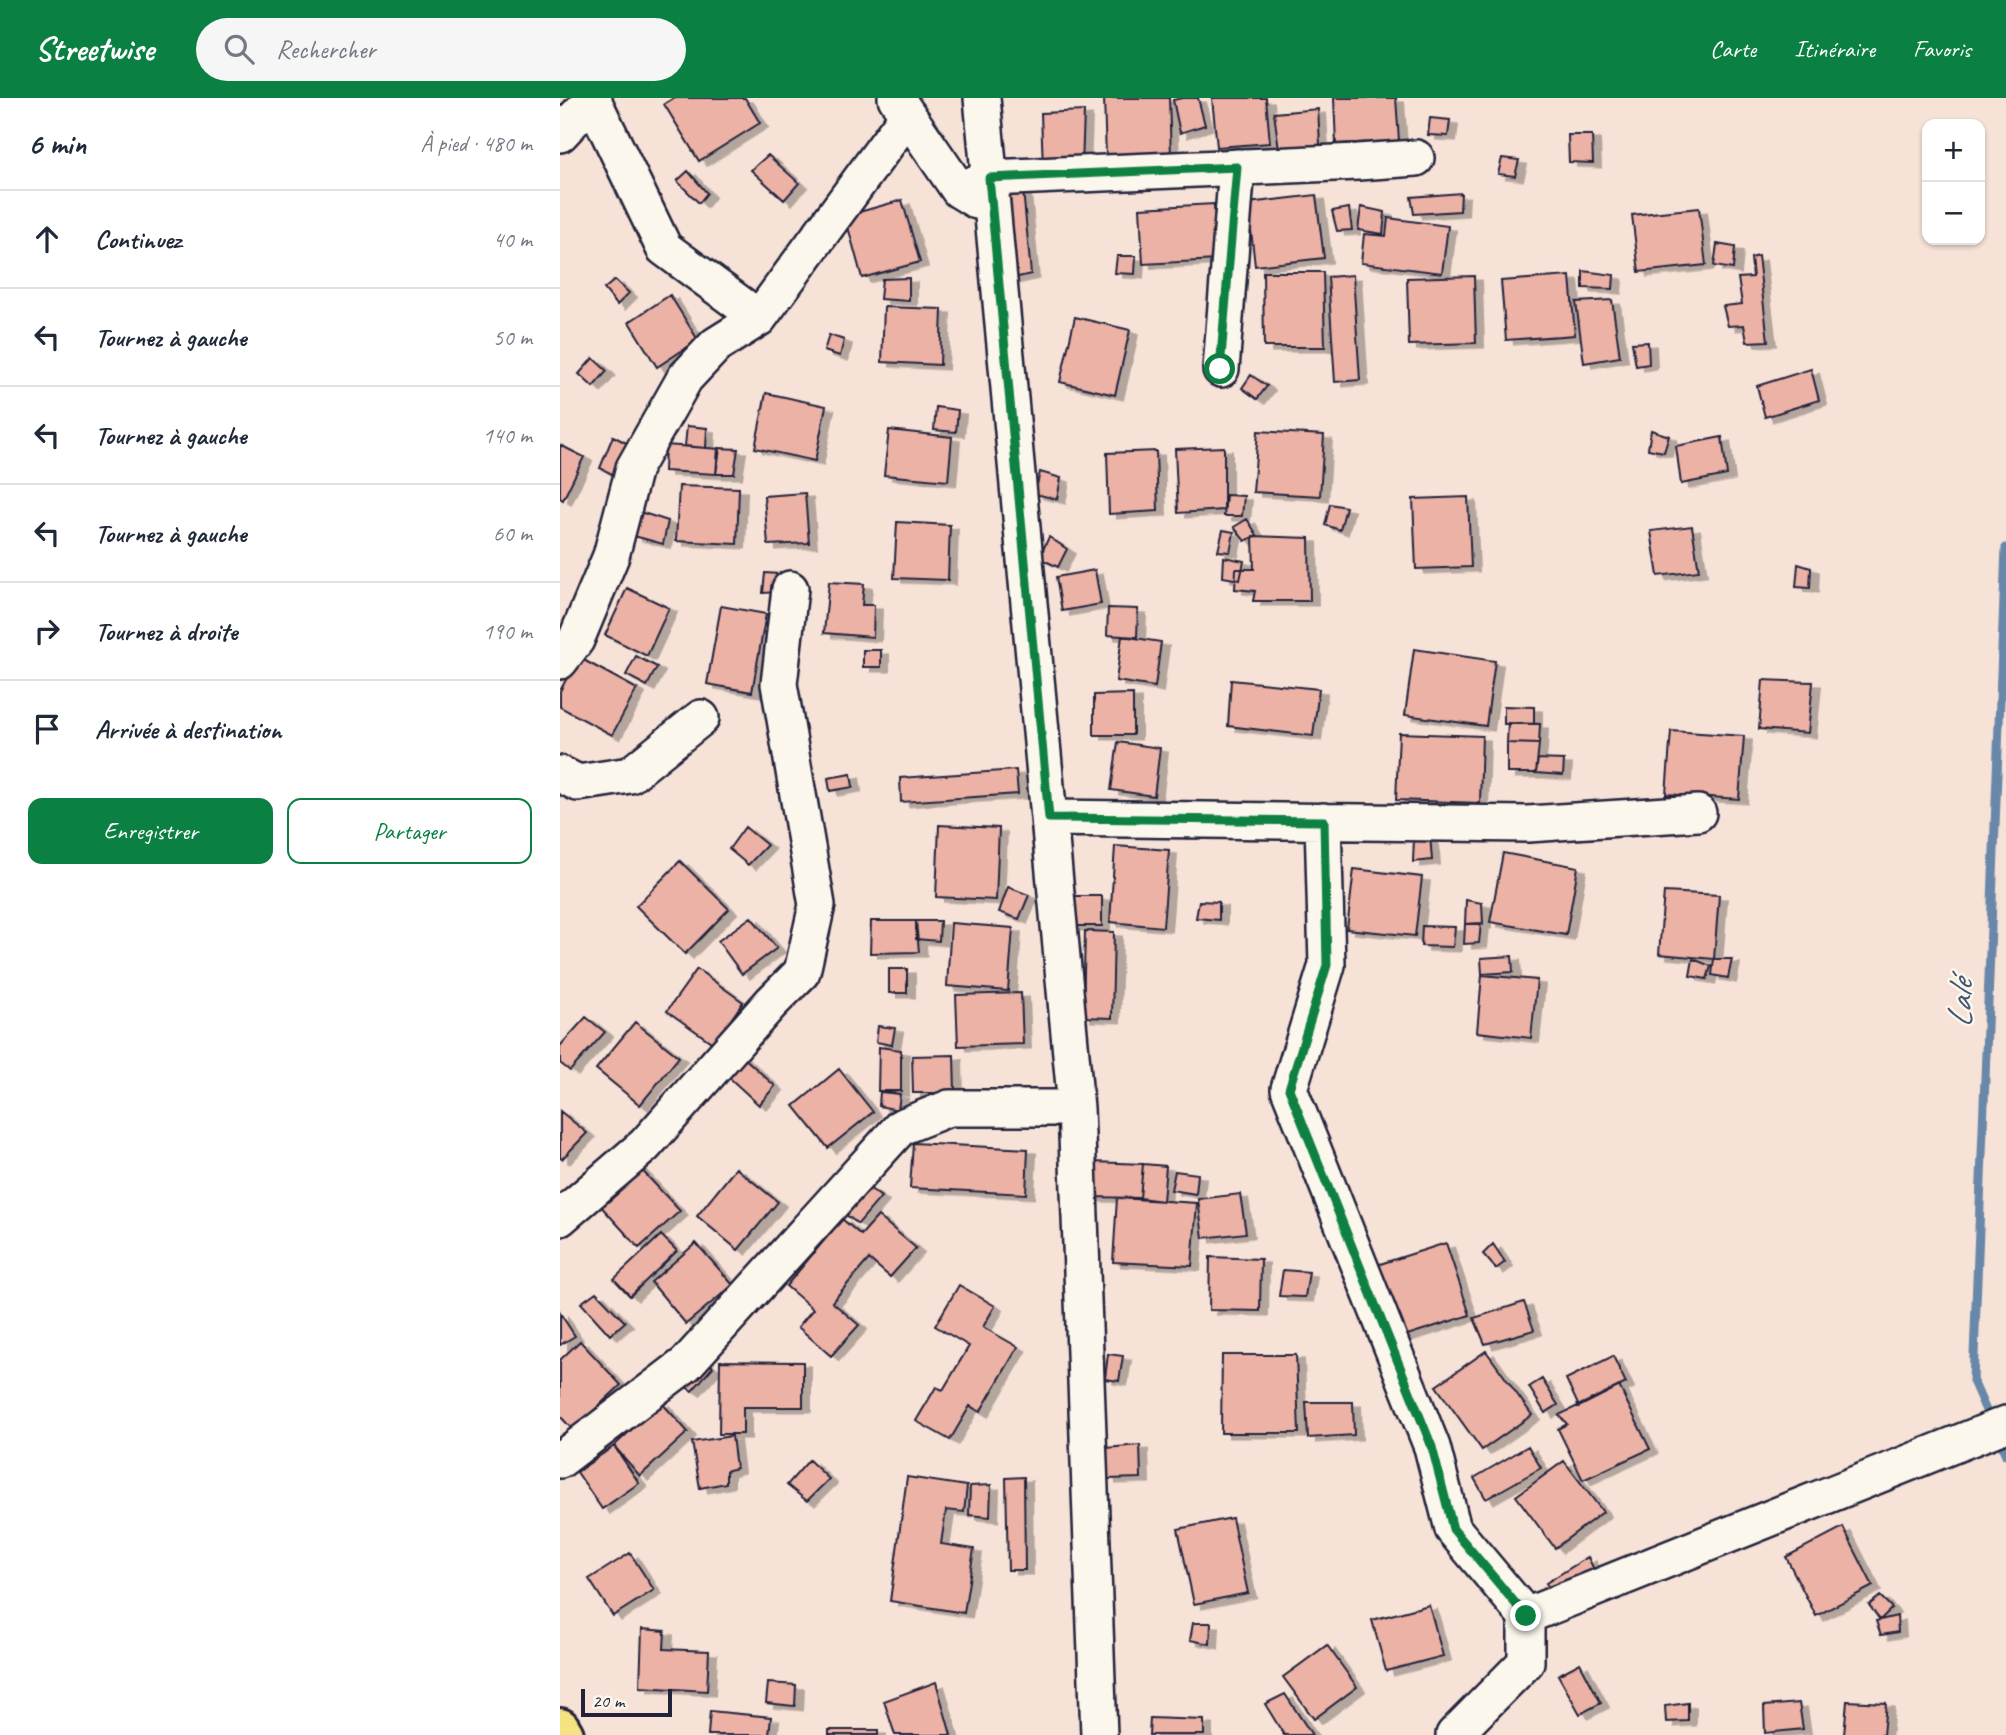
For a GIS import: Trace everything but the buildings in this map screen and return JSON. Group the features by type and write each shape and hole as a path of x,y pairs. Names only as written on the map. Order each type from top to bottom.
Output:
{"highway":[{"path":"560,1728 564,1735"}],"street":[{"path":"560,134 593,98 664,248 759,318"},
{"path":"982,98 980,193 1049,818 1076,1108 1099,1735"},
{"path":"560,662 576,640 611,556 634,468 685,377 716,345 759,318 902,107 980,193"},
{"path":"980,193 1237,167 1416,158"},
{"path":"1220,369 1237,167"},
{"path":"560,1219 645,1145 771,1003 802,972 817,905 779,684 790,589"},
{"path":"560,774 578,783 631,775 701,718"},
{"path":"1049,818 1528,824 1698,813"},
{"path":"1324,821 1327,965 1289,1089 1432,1447 1453,1529 1526,1616 1527,1662 1454,1735"},
{"path":"560,1460 686,1364 901,1127 949,1108 1076,1108"},
{"path":"1526,1616 1997,1428"}],"waterway":[{"name":"Lalé","path":"1991,1422 1973,1381 2006,548"},
{"name":"Lalé","path":"1997,1434 2006,1455"}],"route":[{"path":"1220,369 1237,167 989,178 1049,818 1324,821 1327,965 1289,1089 1432,1447 1453,1529 1526,1616"}]}
